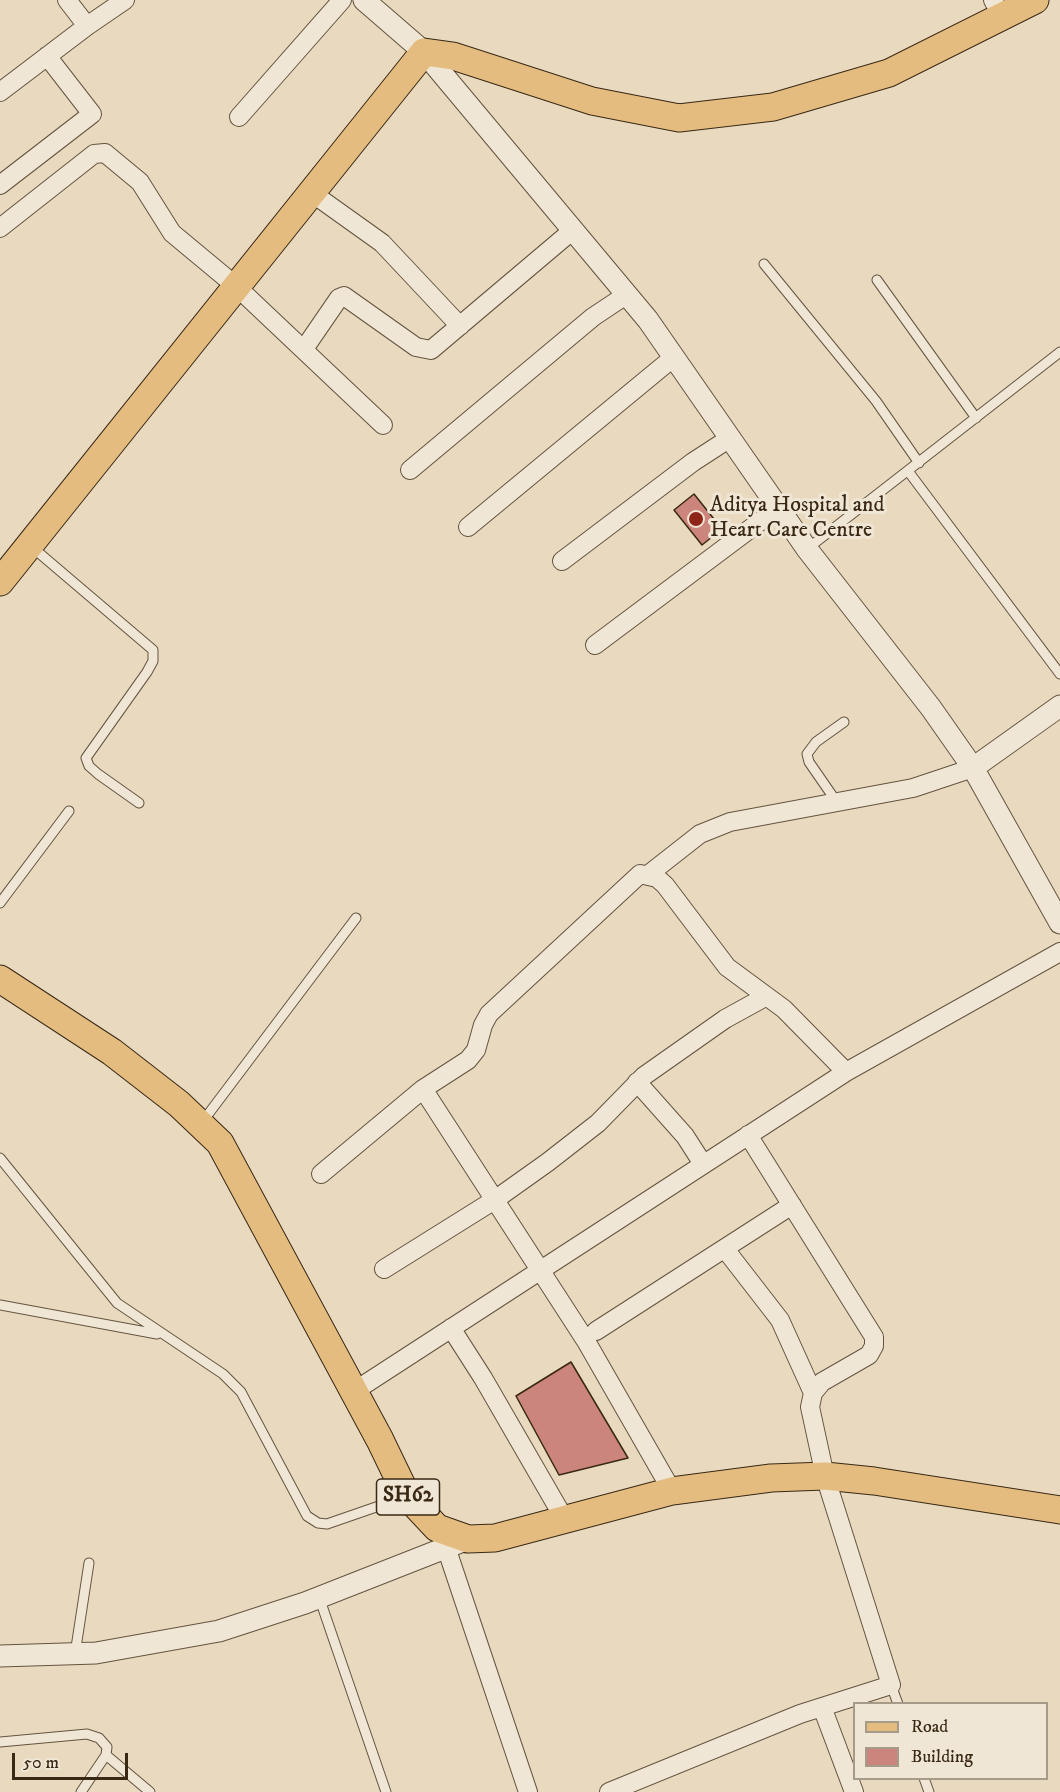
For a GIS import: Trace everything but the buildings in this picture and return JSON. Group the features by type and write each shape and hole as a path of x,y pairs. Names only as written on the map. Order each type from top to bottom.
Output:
{"main road":[{"path":"0,582 424,52 453,56 592,101 679,118 773,107 889,73 998,8 1035,0"},
{"name":"SH62","path":"0,979 112,1052 202,1123 231,1162 407,1496 437,1528 457,1543 495,1538 672,1491 771,1478 825,1476 874,1481 1060,1510"}],"street":[{"path":"67,0 87,26"},
{"path":"0,92 125,0"},
{"path":"239,117 342,0"},
{"path":"364,0 424,52 573,230 674,357 807,549 931,708 963,772 1060,923"},
{"path":"0,185 92,114 47,56"},
{"path":"0,228 94,154 105,153 140,182 172,233 237,287 383,425"},
{"path":"312,193 382,243 460,326"},
{"path":"304,349 339,298 344,296 420,350 431,350 573,230"},
{"path":"410,470 593,317 626,295"},
{"path":"468,527 674,357"},
{"path":"562,561 693,462 730,438"},
{"path":"595,645 778,508"},
{"path":"649,874 684,845 716,826 931,782 963,772 1060,706"},
{"path":"321,1174 423,1089 468,1060 476,1050 483,1025 489,1014 640,874 649,874 665,885 727,967 801,1025 846,1072"},
{"path":"353,1392 846,1072 914,1032 1048,960"},
{"path":"384,1269 496,1199 598,1123 637,1082 725,1019 765,997"},
{"path":"637,1082 685,1136 703,1164"},
{"path":"423,1089 586,1341 672,1491"},
{"path":"611,1792 822,1707 891,1685 825,1476 810,1407 813,1393 822,1382 868,1355 874,1346 874,1337 748,1135"},
{"path":"596,1331 792,1205"},
{"path":"725,1249 780,1320 813,1393"},
{"path":"451,1328 483,1378 565,1520"},
{"path":"0,1656 75,1654 162,1643 219,1631 319,1597 457,1543 528,1792"},
{"path":"822,1707 854,1792"}],"lane":[{"path":"764,264 876,401 919,463"},
{"path":"877,280 976,418"},
{"path":"807,549 1060,352"},
{"path":"908,471 1059,669"},
{"path":"30,545 153,650 153,661 147,672 86,758 94,770 139,803"},
{"path":"836,801 808,762 807,754 816,742 844,722"},
{"path":"0,903 69,811"},
{"path":"202,1123 356,918"},
{"path":"0,1158 103,1288 131,1315 223,1374 242,1392 307,1516 318,1523 327,1524 407,1496"},
{"path":"0,1305 162,1335"},
{"path":"75,1654 89,1563"},
{"path":"319,1597 386,1792"},
{"path":"891,1685 897,1702"},
{"path":"0,1742 87,1734 99,1738 107,1747 106,1755 81,1792"},
{"path":"106,1755 150,1792"}],"place":[{"name":"Aditya Hospital and Heart Care Centre","path":"696,519"}]}
